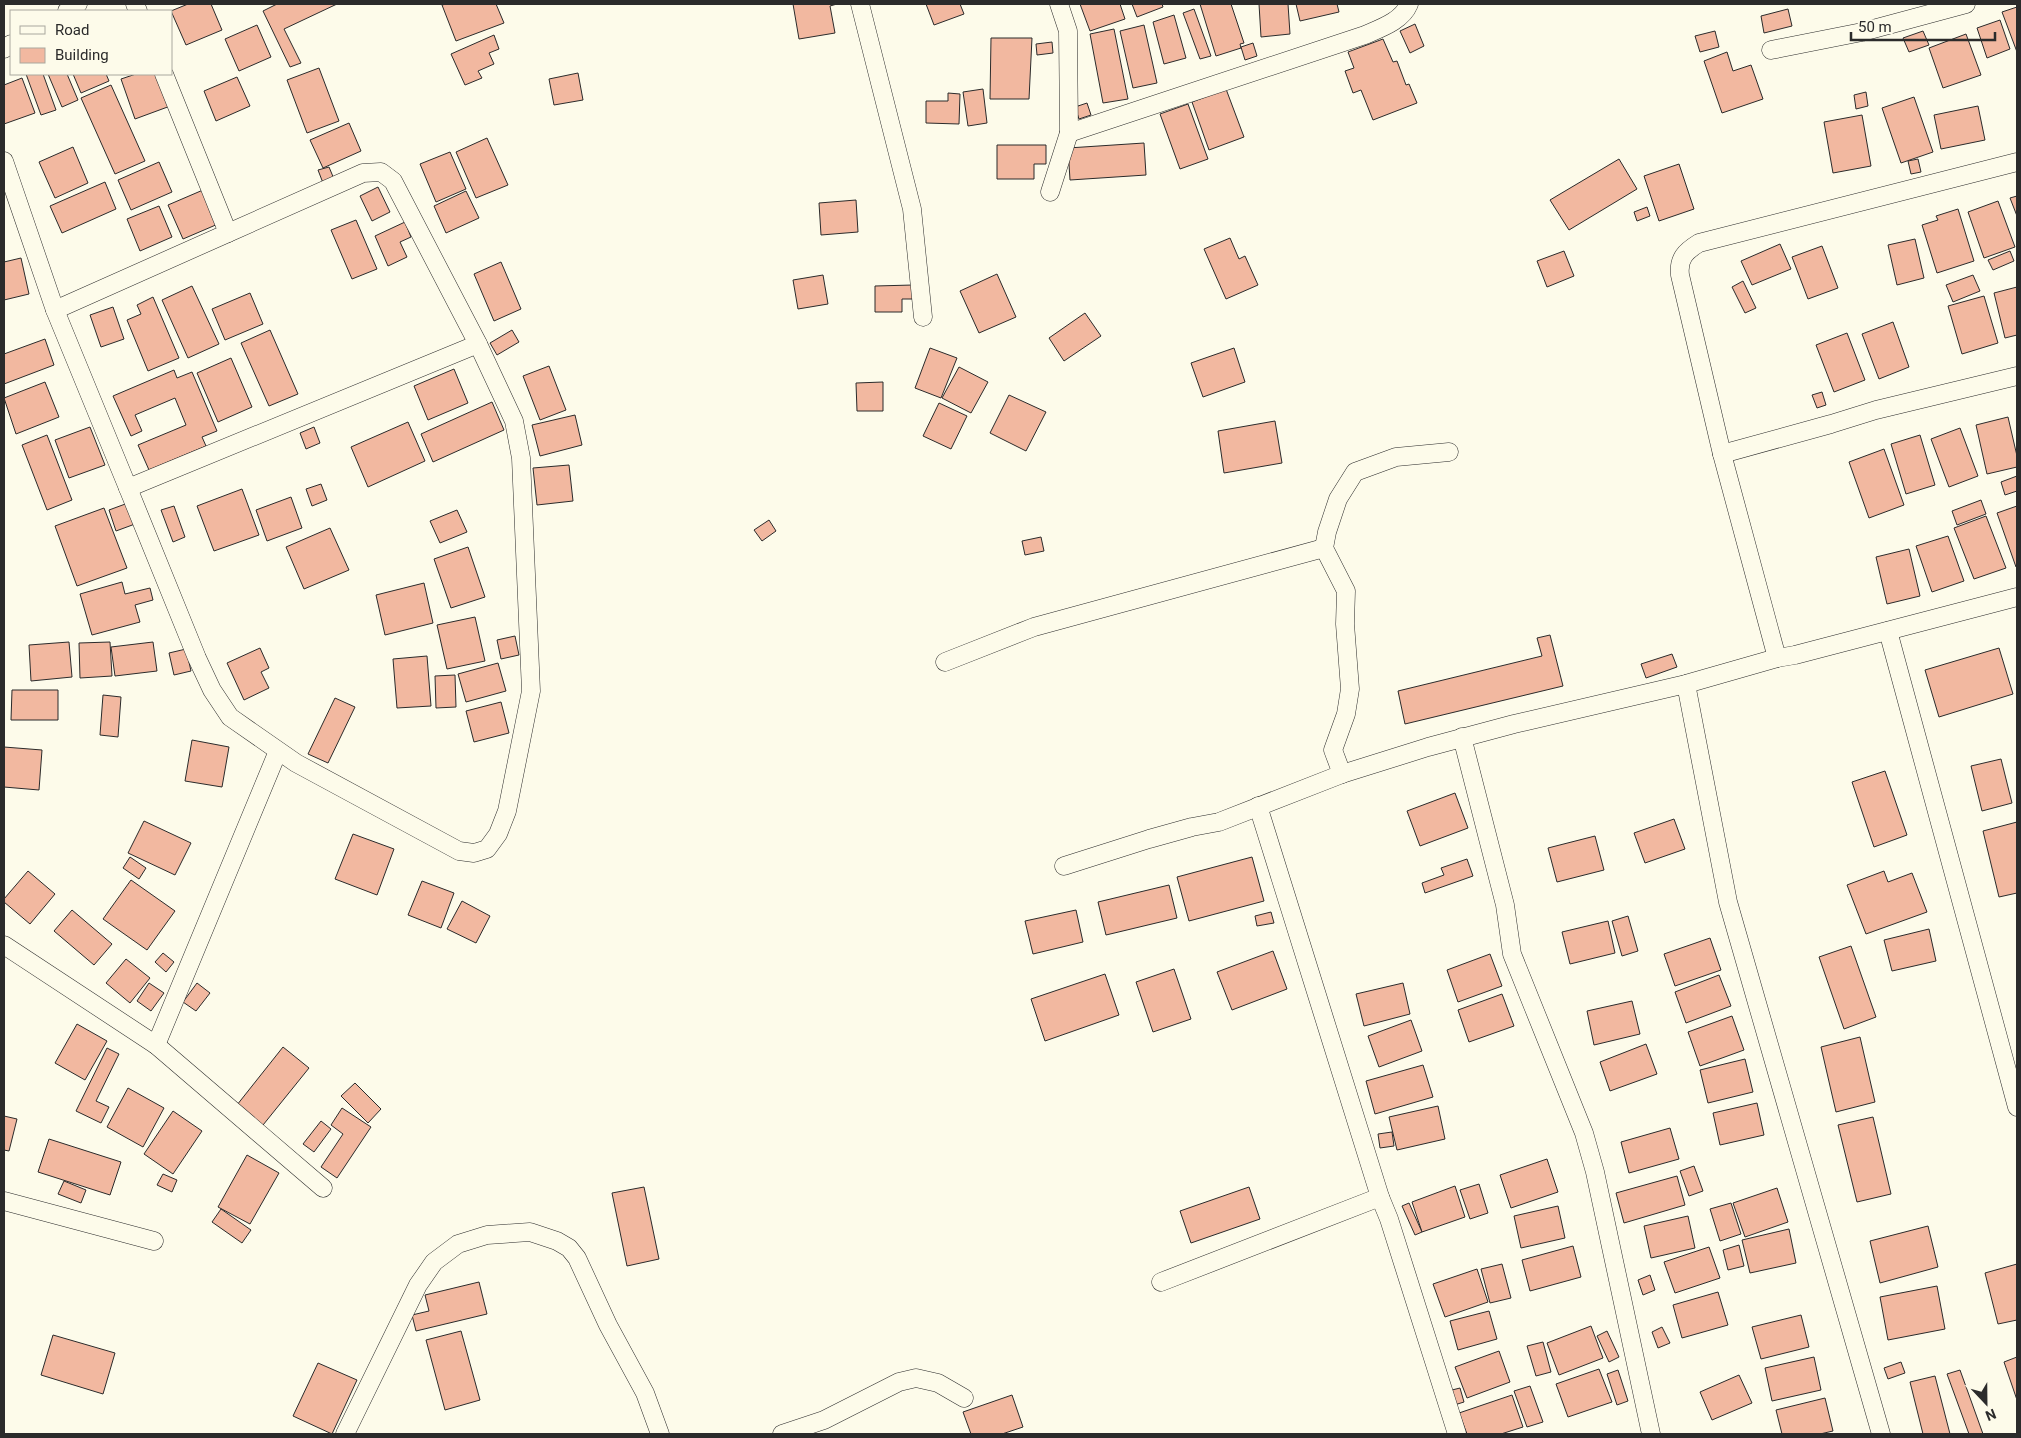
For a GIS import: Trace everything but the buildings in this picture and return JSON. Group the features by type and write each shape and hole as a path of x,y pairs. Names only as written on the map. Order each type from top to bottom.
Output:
{"street":[{"path":"860,4 912,209 923,317"},
{"path":"1050,192 1069,134 1068,31 1059,4"},
{"path":"1069,134 1365,35 1397,18 1408,4"},
{"path":"1771,50 1862,32 1966,4"},
{"path":"164,75 228,233"},
{"path":"4,161 55,310 197,658 212,690 230,717 296,763 459,851 474,853 487,849 498,834 506,811 531,691 521,458 514,421 478,344 393,181 381,172 363,173 55,310"},
{"path":"1777,658 1722,454 1680,275 1680,261 1684,254 1699,243 2017,162"},
{"path":"128,488 478,344"},
{"path":"1722,454 1823,427 1876,410 2017,376"},
{"path":"1342,774 1333,750 1346,714 1350,689 1345,624 1346,591 1324,548 1327,532 1338,499 1355,472 1396,457 1449,452"},
{"path":"945,662 1034,627 1324,548"},
{"path":"1064,866 1174,832 1219,822 1342,774 1462,737 1686,684 1777,658 2017,597"},
{"path":"1888,631 2017,1107"},
{"path":"1686,684 1728,902 1881,1434"},
{"path":"1462,737 1504,905 1512,954 1584,1133 1595,1172 1651,1434"},
{"path":"156,1045 278,751"},
{"path":"1258,806 1380,1197 1457,1434"},
{"path":"4,945 156,1045 323,1188"},
{"path":"1160,1282 1380,1197"},
{"path":"4,1201 154,1241"},
{"path":"346,1434 418,1285 434,1262 458,1244 480,1237 530,1232 557,1241 569,1248 578,1258 608,1325 645,1393 660,1434"},
{"path":"782,1434 824,1420 899,1382 916,1378 938,1383 964,1398"}]}
